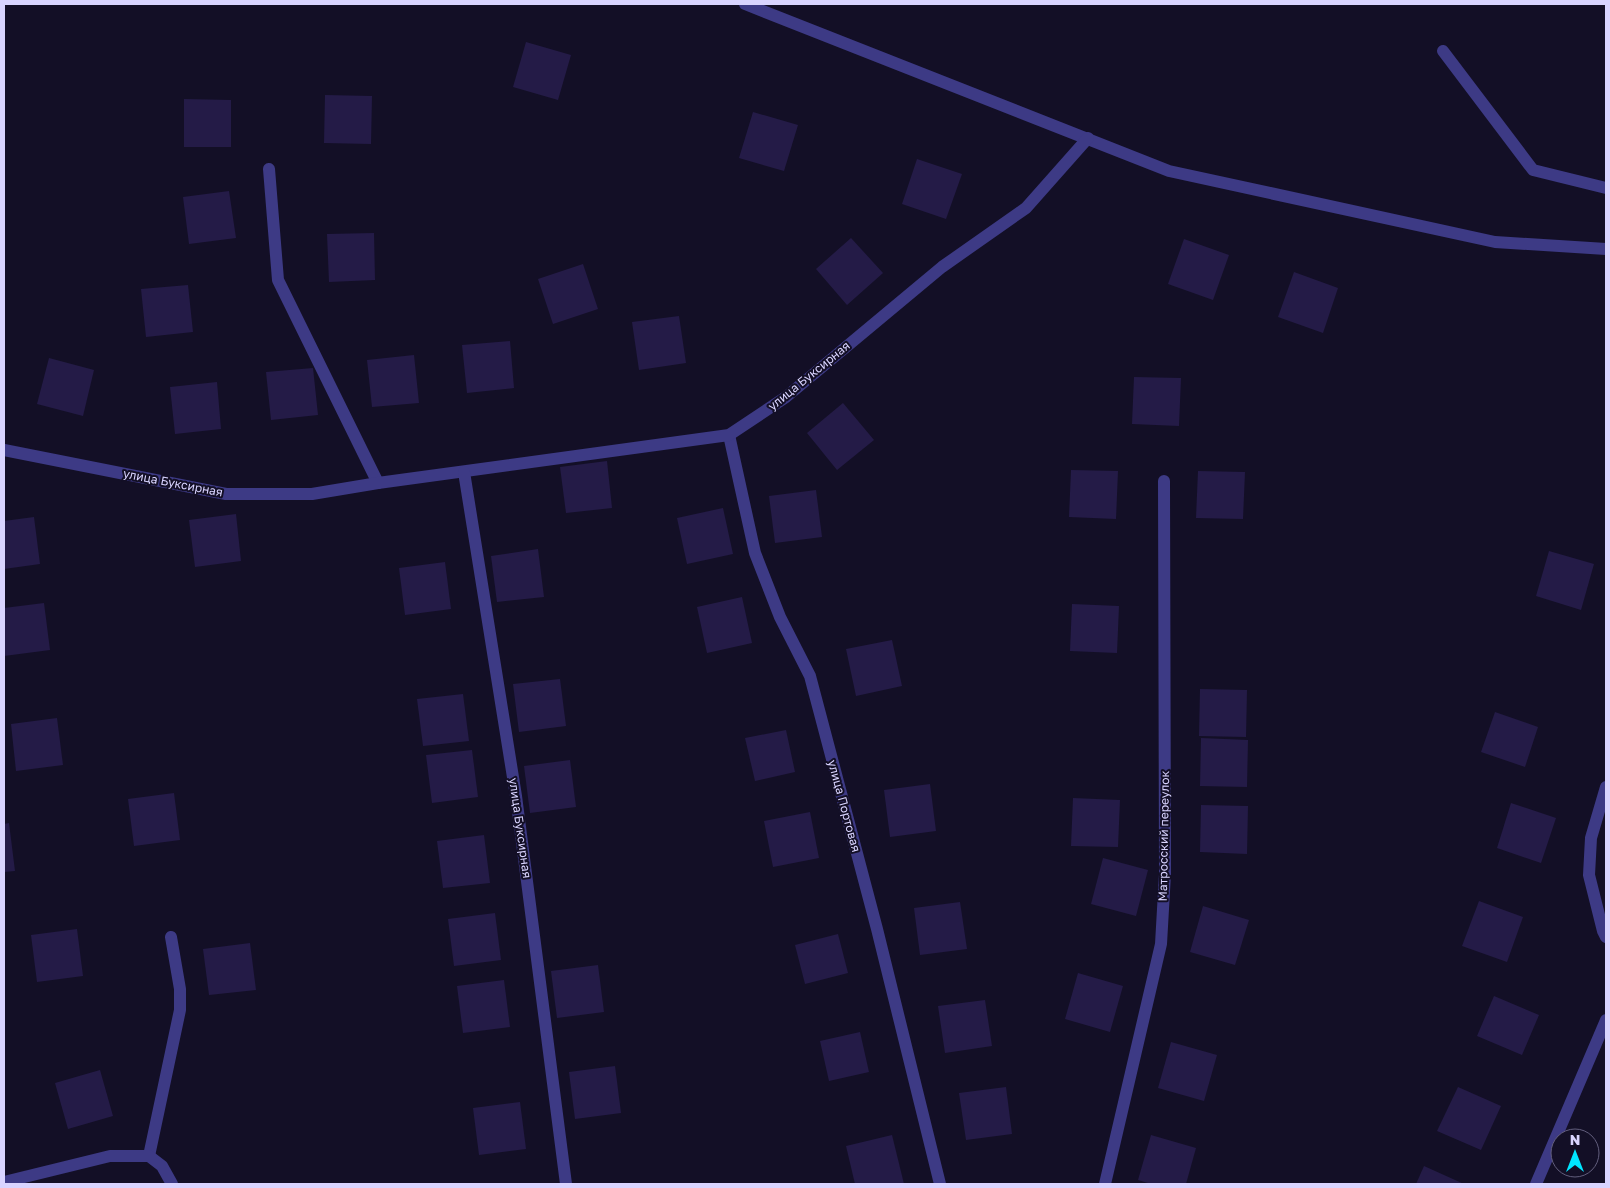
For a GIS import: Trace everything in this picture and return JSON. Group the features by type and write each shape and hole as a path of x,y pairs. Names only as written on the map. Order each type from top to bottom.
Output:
{"street":[{"path":"745,4 1169,171 1495,242 1606,249"},
{"path":"1443,51 1533,170 1606,188"},
{"name":"улица Буксирная","path":"4,450 226,494 312,494 378,483 729,435 786,397 942,267 1026,208 1088,138"},
{"path":"269,169 278,280 378,483"},
{"name":"улица Портовая","path":"729,435 755,552 780,617 810,676 877,929 940,1184"},
{"name":"улица Буксирная","path":"464,472 516,796 566,1184"},
{"name":"Матросский переулок","path":"1105,1184 1161,944 1165,874 1164,482"},
{"path":"1606,787 1591,838 1589,875 1606,937"},
{"path":"149,1156 180,1010 180,989 171,937"},
{"path":"1536,1184 1606,1020"},
{"path":"4,1182 110,1156 149,1156 162,1166 172,1184"}],"building":[{"path":"526,42 571,55 558,100 513,87"},
{"path":"325,95 372,96 371,144 324,143"},
{"path":"184,99 231,100 231,147 184,147"},
{"path":"753,112 798,125 784,171 739,158"},
{"path":"917,159 962,174 946,219 902,204"},
{"path":"229,191 236,238 189,244 183,197"},
{"path":"374,233 375,280 329,282 327,234"},
{"path":"851,238 883,273 847,305 816,269"},
{"path":"1184,239 1229,255 1213,300 1168,284"},
{"path":"583,264 598,309 553,324 538,279"},
{"path":"1294,272 1338,288 1323,333 1278,317"},
{"path":"188,285 193,332 146,337 141,289"},
{"path":"679,316 686,363 639,370 632,322"},
{"path":"510,341 514,388 467,393 462,345"},
{"path":"414,355 419,403 372,407 367,360"},
{"path":"49,358 94,370 83,416 37,404"},
{"path":"313,368 318,415 271,420 266,372"},
{"path":"1134,377 1181,378 1179,426 1132,424"},
{"path":"217,382 221,429 175,434 170,387"},
{"path":"843,403 874,440 837,470 807,433"},
{"path":"607,461 612,508 566,513 560,467"},
{"path":"1071,470 1118,471 1116,519 1069,517"},
{"path":"1198,471 1245,472 1243,519 1196,518"},
{"path":"816,490 822,537 775,543 769,496"},
{"path":"723,508 733,554 687,564 677,518"},
{"path":"236,514 241,561 195,567 189,520"},
{"path":"34,517 40,564 4,569 4,521"},
{"path":"538,549 544,597 497,602 491,556"},
{"path":"1549,551 1594,564 1581,610 1536,596"},
{"path":"445,562 451,609 405,615 399,568"},
{"path":"742,597 752,643 707,653 697,607"},
{"path":"44,603 50,650 4,656 4,608"},
{"path":"1072,604 1119,606 1117,653 1070,651"},
{"path":"892,640 902,686 856,696 846,649"},
{"path":"560,679 566,726 519,732 513,684"},
{"path":"1200,689 1247,690 1246,737 1199,736"},
{"path":"463,694 469,741 423,746 417,699"},
{"path":"1495,712 1538,727 1525,767 1481,752"},
{"path":"57,718 63,765 16,771 11,724"},
{"path":"786,730 795,772 755,781 745,738"},
{"path":"1201,738 1248,740 1247,787 1200,786"},
{"path":"472,750 478,797 432,803 426,755"},
{"path":"570,760 576,807 530,813 524,766"},
{"path":"930,784 936,831 890,837 884,790"},
{"path":"174,793 180,840 134,846 128,799"},
{"path":"1073,798 1120,800 1118,847 1071,846"},
{"path":"1511,803 1556,818 1541,863 1497,848"},
{"path":"1201,805 1248,806 1247,854 1200,852"},
{"path":"810,812 819,858 773,867 764,821"},
{"path":"9,823 15,871 4,872 4,824"},
{"path":"484,835 490,883 443,888 437,841"},
{"path":"1103,858 1148,870 1136,916 1091,904"},
{"path":"1479,901 1523,917 1507,962 1462,946"},
{"path":"960,902 967,949 920,955 914,908"},
{"path":"1203,906 1249,920 1235,965 1190,952"},
{"path":"495,913 501,960 454,966 448,919"},
{"path":"77,929 83,976 37,982 31,935"},
{"path":"838,934 848,973 805,984 795,945"},
{"path":"250,943 256,990 209,995 203,949"},
{"path":"598,965 604,1012 557,1018 551,971"},
{"path":"1078,973 1123,986 1110,1032 1065,1019"},
{"path":"504,980 510,1027 463,1033 457,986"},
{"path":"1494,996 1539,1015 1522,1055 1477,1036"},
{"path":"985,1000 992,1046 945,1053 938,1006"},
{"path":"860,1032 869,1072 829,1081 820,1041"},
{"path":"1171,1042 1217,1055 1204,1101 1158,1088"},
{"path":"615,1066 621,1113 575,1119 569,1072"},
{"path":"100,1070 113,1116 68,1129 55,1083"},
{"path":"1006,1087 1012,1134 966,1140 959,1093"},
{"path":"1458,1087 1501,1106 1481,1150 1437,1131"},
{"path":"520,1102 526,1149 479,1155 473,1108"},
{"path":"892,1135 904,1184 855,1184 846,1146"},
{"path":"1151,1135 1196,1148 1186,1184 1151,1184 1138,1180"},
{"path":"1424,1166 1464,1184 1416,1184"}]}
